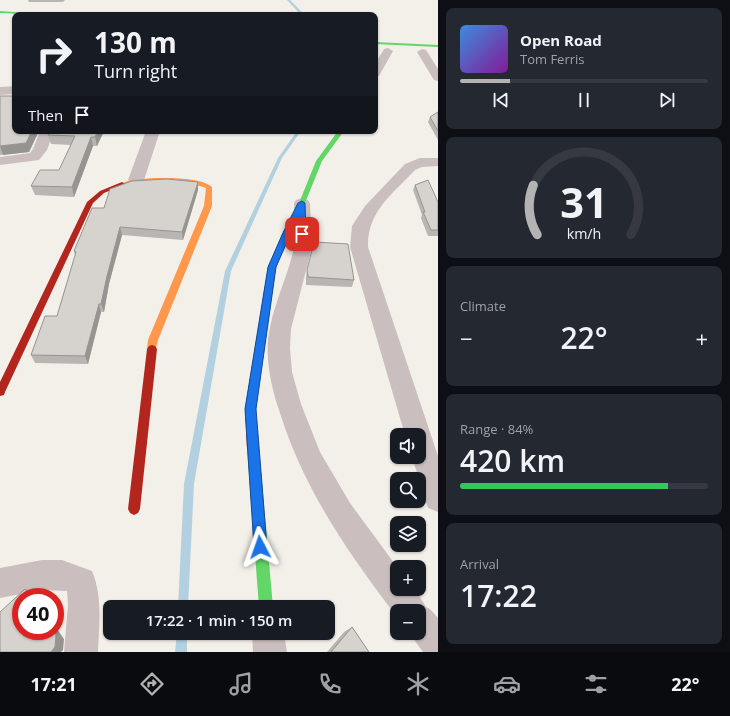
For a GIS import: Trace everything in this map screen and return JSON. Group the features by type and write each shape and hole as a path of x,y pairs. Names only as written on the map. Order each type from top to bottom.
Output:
{"street":[{"path":"0,12 12,13"},
{"path":"0,17 12,19"},
{"path":"380,48 438,46"},
{"path":"380,48 438,53"},
{"path":"378,58 380,48"},
{"path":"422,52 438,78"},
{"path":"0,90 12,90"},
{"path":"0,161 34,157 40,150 46,134"},
{"path":"136,180 152,134"},
{"path":"265,600 250,409 272,267 285,235 302,203 319,161 339,134"},
{"path":"416,428 359,247 359,233 362,222 370,210 410,167 415,163 438,162"},
{"path":"0,392 90,202 97,195 112,186 136,180 200,183 209,186 210,191 208,206 153,340 134,509"},
{"path":"302,203 303,250 279,337 278,356 282,382 297,431 323,486 359,543 407,604"},
{"path":"426,459 438,498"},
{"path":"0,583 48,574 74,577 81,582 84,605 81,652"},
{"path":"426,629 438,645"},
{"path":"269,640 270,652"}],"building":[{"path":"0,96 12,96 12,134 30,134 26,143 0,146"},
{"path":"438,112 438,131 430,117"},
{"path":"96,134 95,137 91,137 72,187 31,186 40,170 59,170 75,136 48,135"},
{"path":"167,179 198,182 182,232 120,227 101,304 99,304 85,356 31,355 45,316 57,316 76,252 74,251 92,208 104,208 110,189 132,181"},
{"path":"428,180 438,202 438,230 431,230 423,212 425,212 415,185"},
{"path":"314,242 348,244 354,280 308,277 307,270"},
{"path":"12,601 12,640 56,640 55,647 51,652 0,652 0,612"},
{"path":"352,627 369,652 331,652"}],"waterway":[{"path":"288,0 300,12"},
{"path":"183,600 189,484 228,271 280,158 297,134"},
{"path":"181,652 182,640"}],"traffic: fast":[{"path":"0,12 12,13"},
{"path":"378,43 438,46"},
{"path":"291,223 302,203 319,161 339,134"},
{"path":"253,449 265,600"}],"traffic: slow":[{"path":"122,184 166,180 190,182 209,187 208,206 153,340 152,349"}],"traffic: jam":[{"path":"0,392 90,202 102,192 122,184"},
{"path":"253,449 250,409 272,267 291,223"},
{"path":"134,509 152,349"}],"route":[{"path":"260,547 250,409 272,267 285,235 302,203 302,234"}]}
